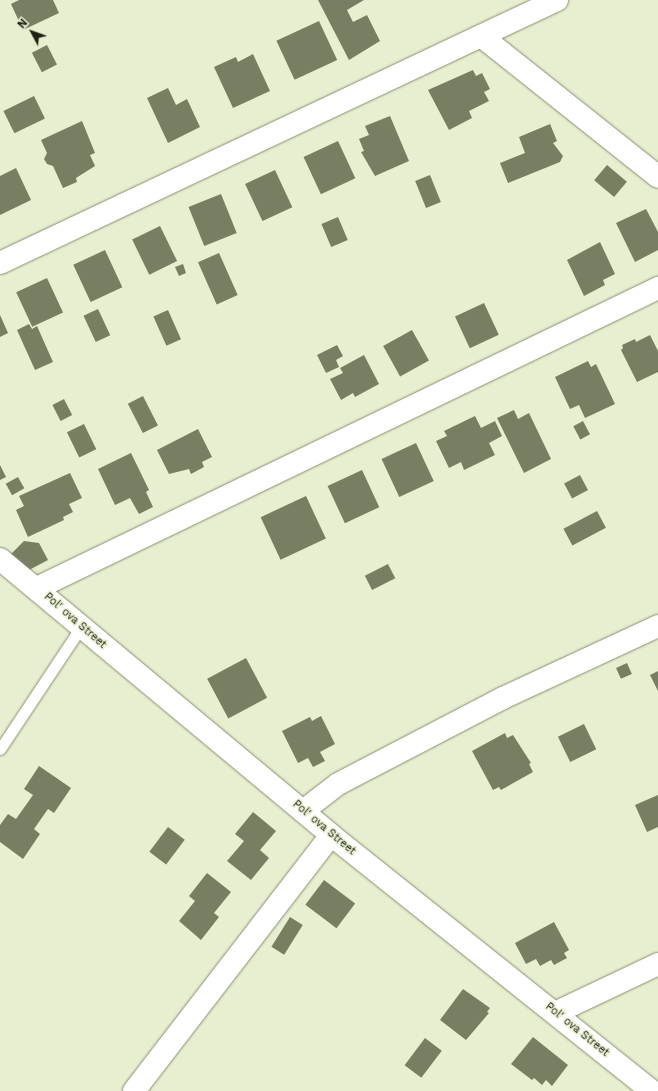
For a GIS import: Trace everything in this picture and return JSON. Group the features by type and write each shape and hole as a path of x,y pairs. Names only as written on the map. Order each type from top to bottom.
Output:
{"street":[{"path":"0,263 557,0"},
{"path":"481,36 658,177"},
{"path":"37,588 658,288"},
{"name":"Polʹova Street","path":"0,559 37,588 81,627 331,835 652,1091"},
{"path":"303,811 338,784 496,701 658,626"},
{"path":"134,1091 331,835"},
{"path":"556,1013 658,964"}],"lane":[{"path":"0,749 81,627"}],"building":[{"path":"19,0 53,0 59,13 23,30 11,4"},
{"path":"318,0 364,0 347,10 353,22 367,15 380,41 349,60"},
{"path":"319,21 337,60 295,80 276,41"},
{"path":"47,45 57,65 42,72 32,53"},
{"path":"253,54 270,91 233,108 214,67 236,57 238,62"},
{"path":"473,70 476,76 482,73 490,89 484,92 489,101 469,111 472,118 449,130 428,90"},
{"path":"168,88 176,105 187,99 200,127 168,143 147,98"},
{"path":"34,96 45,118 14,133 3,111"},
{"path":"390,116 409,161 375,176 361,152 364,151 359,139 369,135 365,126"},
{"path":"82,121 95,153 90,155 95,166 76,178 77,182 63,188 53,166 47,164 44,159 47,153 41,140"},
{"path":"550,124 557,141 553,143 563,156 560,162 508,183 500,163 525,153 519,137"},
{"path":"338,141 355,178 321,194 304,157"},
{"path":"607,165 627,182 614,197 594,180"},
{"path":"16,168 31,200 0,215 0,176"},
{"path":"275,170 292,207 262,221 245,184"},
{"path":"430,175 441,202 426,208 415,181"},
{"path":"221,194 237,233 204,246 189,207"},
{"path":"646,209 658,232 658,250 635,262 616,223"},
{"path":"338,217 348,240 331,247 321,224"},
{"path":"160,226 177,261 149,275 132,240"},
{"path":"600,242 615,274 603,280 605,285 584,296 567,260"},
{"path":"105,250 122,287 91,302 73,265"},
{"path":"219,253 238,295 217,304 198,262"},
{"path":"183,264 186,273 179,276 175,267"},
{"path":"47,278 63,312 32,327 16,292"},
{"path":"484,303 499,335 470,348 455,317"},
{"path":"98,309 110,335 96,342 83,316"},
{"path":"168,310 181,339 166,346 153,317"},
{"path":"0,315 8,333 0,337"},
{"path":"29,324 32,329 37,326 53,362 35,370 17,330"},
{"path":"412,330 429,361 400,377 383,346"},
{"path":"650,335 658,351 658,372 637,382 621,350 623,348 622,345 635,339 636,342"},
{"path":"337,345 343,356 336,360 339,367 326,373 317,355"},
{"path":"364,355 379,384 355,397 353,393 341,400 330,379 343,373 340,368"},
{"path":"588,361 591,367 596,364 615,404 585,418 579,405 570,409 555,377"},
{"path":"143,396 158,425 143,433 128,404"},
{"path":"64,399 72,415 61,421 52,405"},
{"path":"514,410 518,419 529,413 551,459 524,473 497,418"},
{"path":"475,416 481,428 495,421 502,436 489,443 495,455 464,470 461,462 449,468 436,441 447,436 444,431"},
{"path":"583,421 590,434 580,439 573,426"},
{"path":"84,424 96,449 79,457 67,432"},
{"path":"198,429 212,457 202,462 204,467 191,474 189,469 169,474 157,450"},
{"path":"416,443 434,481 399,497 382,459"},
{"path":"131,453 149,490 146,492 153,507 139,514 130,498 115,505 98,469"},
{"path":"0,465 6,477 0,480"},
{"path":"362,470 379,507 345,523 328,486"},
{"path":"70,473 82,498 69,504 73,512 63,517 64,520 28,537 16,510 24,506 19,496"},
{"path":"580,475 588,490 572,498 564,483"},
{"path":"18,477 24,488 12,495 6,484"},
{"path":"306,496 326,539 281,560 261,517"},
{"path":"597,511 606,528 572,546 563,529"},
{"path":"24,541 39,543 48,560 29,570 10,555"},
{"path":"388,564 395,578 372,590 365,576"},
{"path":"246,658 267,698 228,718 207,679"},
{"path":"627,663 632,674 621,679 616,668"},
{"path":"658,671 658,691 650,675"},
{"path":"321,716 335,744 320,752 325,761 313,767 308,758 298,763 282,731 310,717 312,721"},
{"path":"584,724 596,749 570,762 558,737"},
{"path":"505,733 507,738 513,735 531,763 529,764 533,772 501,790 499,787 493,790 472,751"},
{"path":"39,766 71,788 54,813 48,809 34,829 40,834 23,859 0,842 0,825 8,814 16,819 33,795 24,789"},
{"path":"658,795 658,827 647,832 635,805"},
{"path":"253,812 276,831 260,850 269,858 251,880 227,861 244,841 235,834"},
{"path":"168,827 185,840 166,864 149,852"},
{"path":"207,873 231,892 214,913 219,917 201,940 179,921 195,901 189,896"},
{"path":"324,880 355,903 336,928 305,905"},
{"path":"290,917 303,925 284,955 271,947"},
{"path":"554,922 569,950 564,953 567,958 554,965 551,960 540,966 536,959 526,964 515,943"},
{"path":"463,989 490,1008 487,1012 489,1013 466,1040 440,1020"},
{"path":"533,1037 568,1065 552,1086 546,1080 542,1085 534,1078 532,1080 511,1064"},
{"path":"425,1038 442,1051 421,1078 405,1065"}]}
